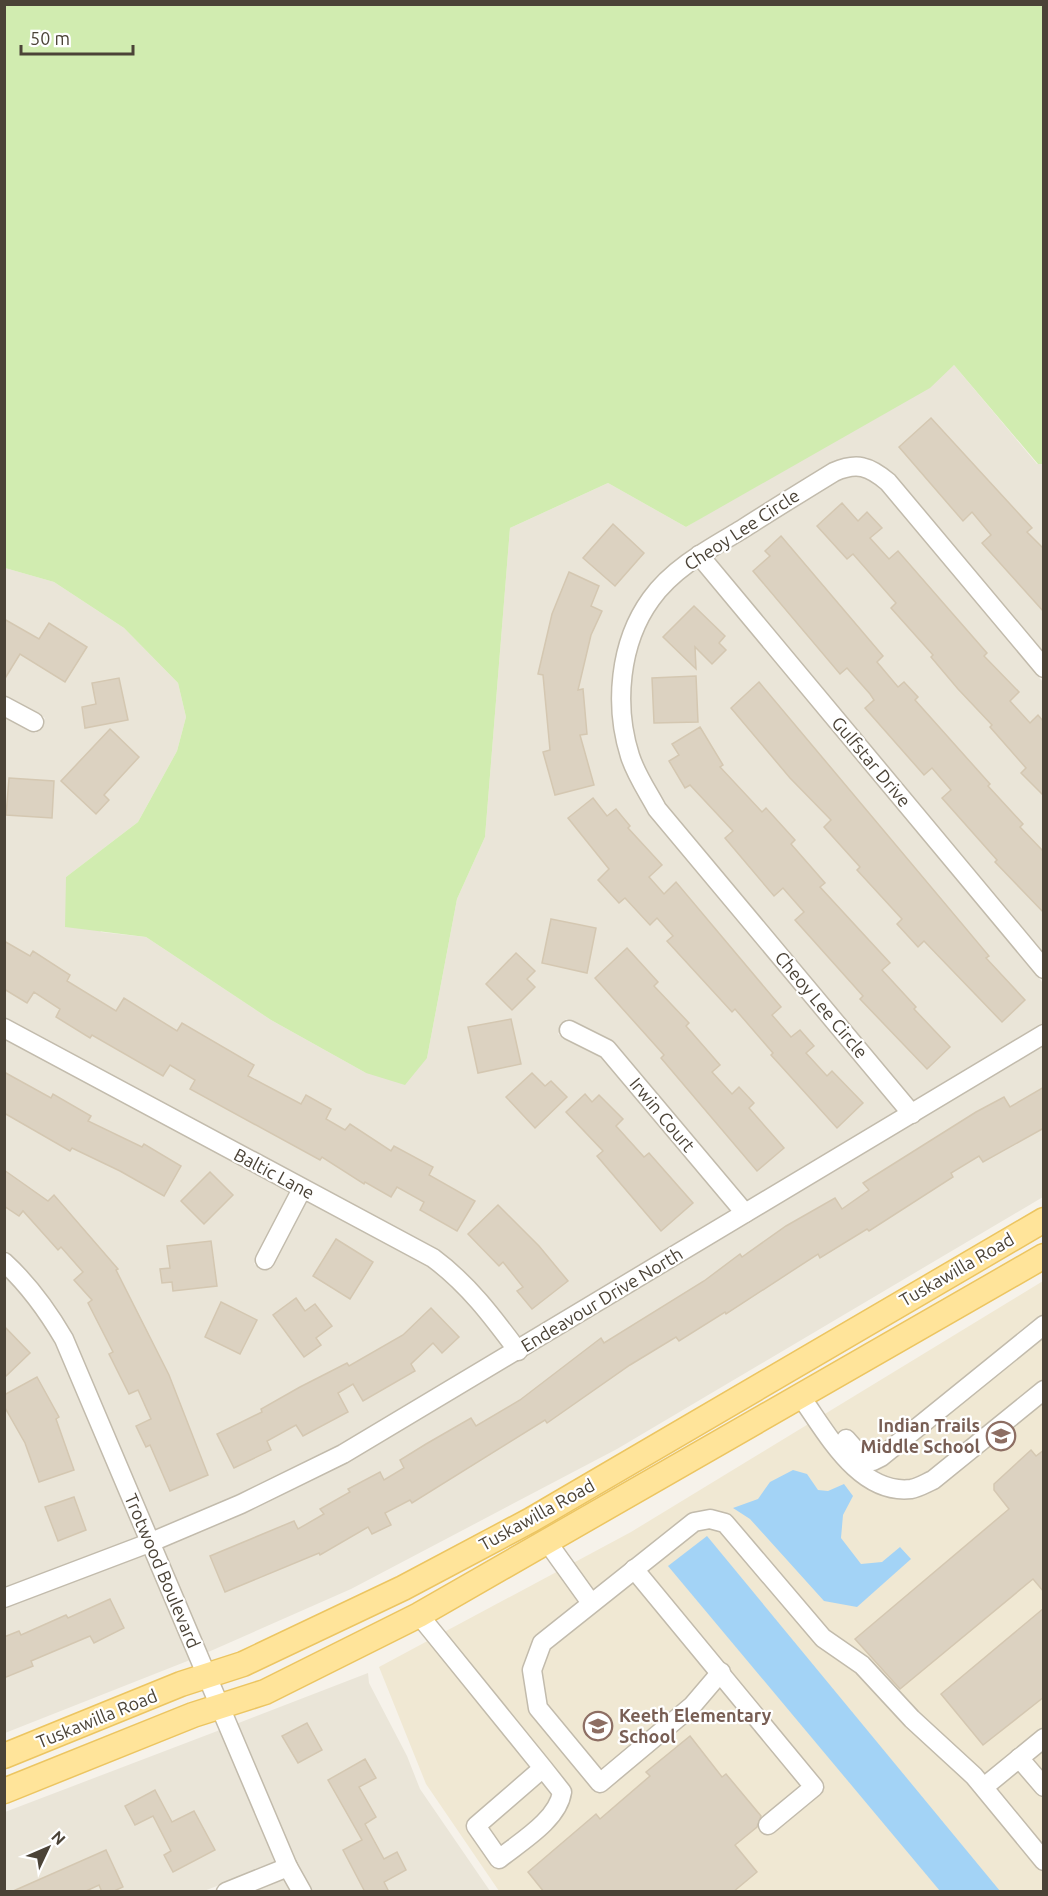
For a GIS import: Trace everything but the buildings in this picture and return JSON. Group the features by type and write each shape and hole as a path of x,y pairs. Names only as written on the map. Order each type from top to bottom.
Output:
{"main road":[{"name":"Tuskawilla Road","path":"4,1756 206,1676 243,1664 403,1588 531,1520 1044,1220"},
{"name":"Tuskawilla Road","path":"4,1791 193,1715 266,1692 419,1615 548,1543 1044,1256"},
{"path":"531,1520 548,1543"},
{"path":"403,1588 419,1615"}],"street":[{"name":"Cheoy Lee Circle","path":"912,1114 657,809 631,759 620,717 624,663 634,629 651,598 675,573 699,555 834,472 848,466 862,465 888,482 1044,668"},
{"name":"Gulfstar Drive","path":"699,555 1044,969"},
{"path":"4,706 34,722"},
{"name":"Baltic Lane","path":"4,1028 433,1258 457,1275 477,1296 518,1351"},
{"name":"Irwin Court","path":"569,1030 607,1049 745,1213"},
{"name":"Endeavour Drive North","path":"4,1598 149,1543 242,1504 343,1454 1044,1034"},
{"path":"265,1260 302,1189"},
{"name":"Trotwood Boulevard","path":"4,1262 23,1280 46,1309 64,1339 219,1708 288,1867 302,1892"},
{"path":"807,1394 861,1456 873,1461 1044,1325"},
{"path":"807,1394 862,1475 885,1487 912,1489 933,1480 1044,1390"},
{"path":"721,1672 692,1706 600,1783 538,1708 532,1670 542,1643 694,1522 710,1519 725,1523 823,1638 862,1665 912,1719 984,1787 1044,1861"},
{"path":"548,1543 591,1603"},
{"path":"634,1569 814,1786 768,1825"},
{"path":"419,1615 543,1768 562,1792 560,1803 551,1815 499,1859 476,1826 543,1768"},
{"path":"984,1787 1044,1738"},
{"path":"1019,1758 1044,1787"},
{"path":"226,1892 288,1867"}],"shaded area":[{"path":"954,365 1037,464 1043,464 1043,655 894,477 882,465 866,457 848,458 830,465 700,544 616,664 612,718 623,763 900,1112 748,1203 612,1042 566,1019 558,1034 600,1055 733,1212 520,1340 483,1290 462,1269 437,1250 5,1018 4,716 36,733 45,718 5,696 5,568 54,582 124,628 178,683 186,717 177,751 138,822 66,877 101,932 146,937 271,1020 366,1073 427,1058 457,899 485,837 510,528 608,483 686,527"},
{"path":"859,473 881,489 1043,682 1043,956 712,557 837,479"},
{"path":"697,567 1043,983 1043,1025 915,1103 664,804 639,755 629,716 632,664 641,631 657,603 680,579"},
{"path":"5,1038 291,1193 254,1264 269,1270 305,1200 428,1265 451,1282 470,1302 505,1349 340,1447 239,1496 154,1532 72,1335 53,1304 29,1273 5,1251"},
{"path":"1043,1043 1043,1197 617,1449 351,1589 206,1653 160,1547 516,1362"},
{"path":"5,1274 39,1314 57,1343 138,1539 5,1589"},
{"path":"1043,1281 1043,1891 499,1891 426,1784 379,1667 631,1532"},
{"path":"144,1553 190,1660 5,1733 5,1606"},
{"path":"368,1673 369,1683 407,1756 420,1789 490,1891 312,1891 296,1863 236,1724"},
{"path":"220,1730 277,1863 204,1891 5,1892 5,1812"},
{"path":"284,1877 292,1892 247,1892"}],"green space":[{"path":"5,4 1043,5 1043,464 1038,464 954,365 930,388 686,527 608,483 510,528 485,837 457,899 427,1058 405,1085 366,1073 271,1020 146,937 65,927 66,877 138,822 177,751 186,717 178,683 124,628 54,582 5,568"}],"water":[{"path":"793,1470 807,1474 818,1490 828,1491 844,1484 853,1496 843,1515 841,1538 861,1564 882,1562 900,1547 911,1559 857,1607 824,1601 750,1519 733,1508 758,1499 770,1482"},
{"path":"707,1536 1000,1891 940,1891 668,1566"}],"place":[{"name":"Indian Trails Middle School","path":"1001,1436"},
{"name":"Keeth Elementary School","path":"598,1726"}]}
